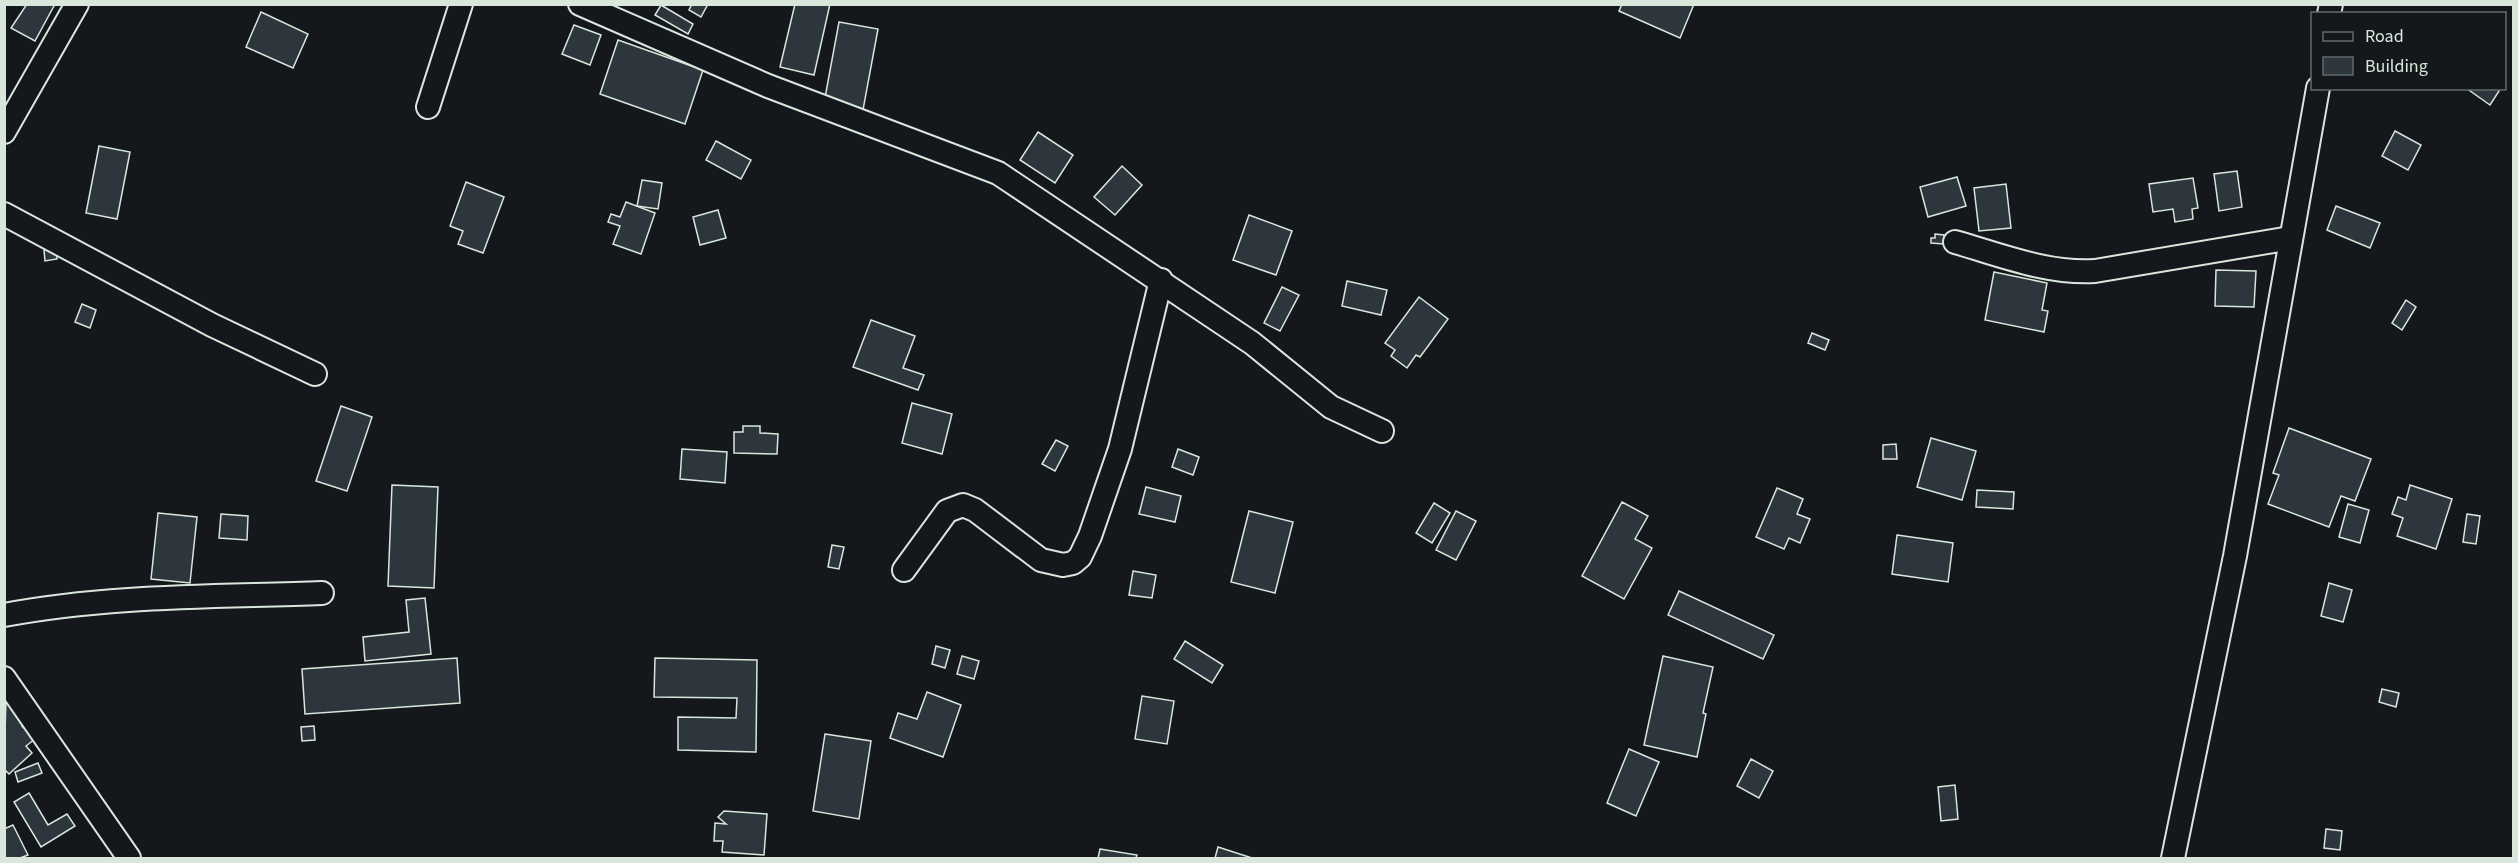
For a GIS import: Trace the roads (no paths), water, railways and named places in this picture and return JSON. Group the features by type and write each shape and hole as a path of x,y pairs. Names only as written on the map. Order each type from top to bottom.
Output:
{"street":[{"path":"4,132 76,4"},
{"path":"428,106 461,4"},
{"path":"580,4 768,86 998,173 1252,343 1331,406 1382,430"},
{"path":"2173,858 2235,555 2318,90"},
{"path":"4,214 212,325 315,374"},
{"path":"1955,242 2041,267 2069,272 2095,271 2291,238"},
{"path":"904,570 947,511 963,506 975,510 1041,560 1063,565 1073,563 1080,556 1090,536 1117,458 1140,373 1161,280"},
{"path":"4,615 50,606 123,600 322,593"},
{"path":"4,678 129,858"}]}
